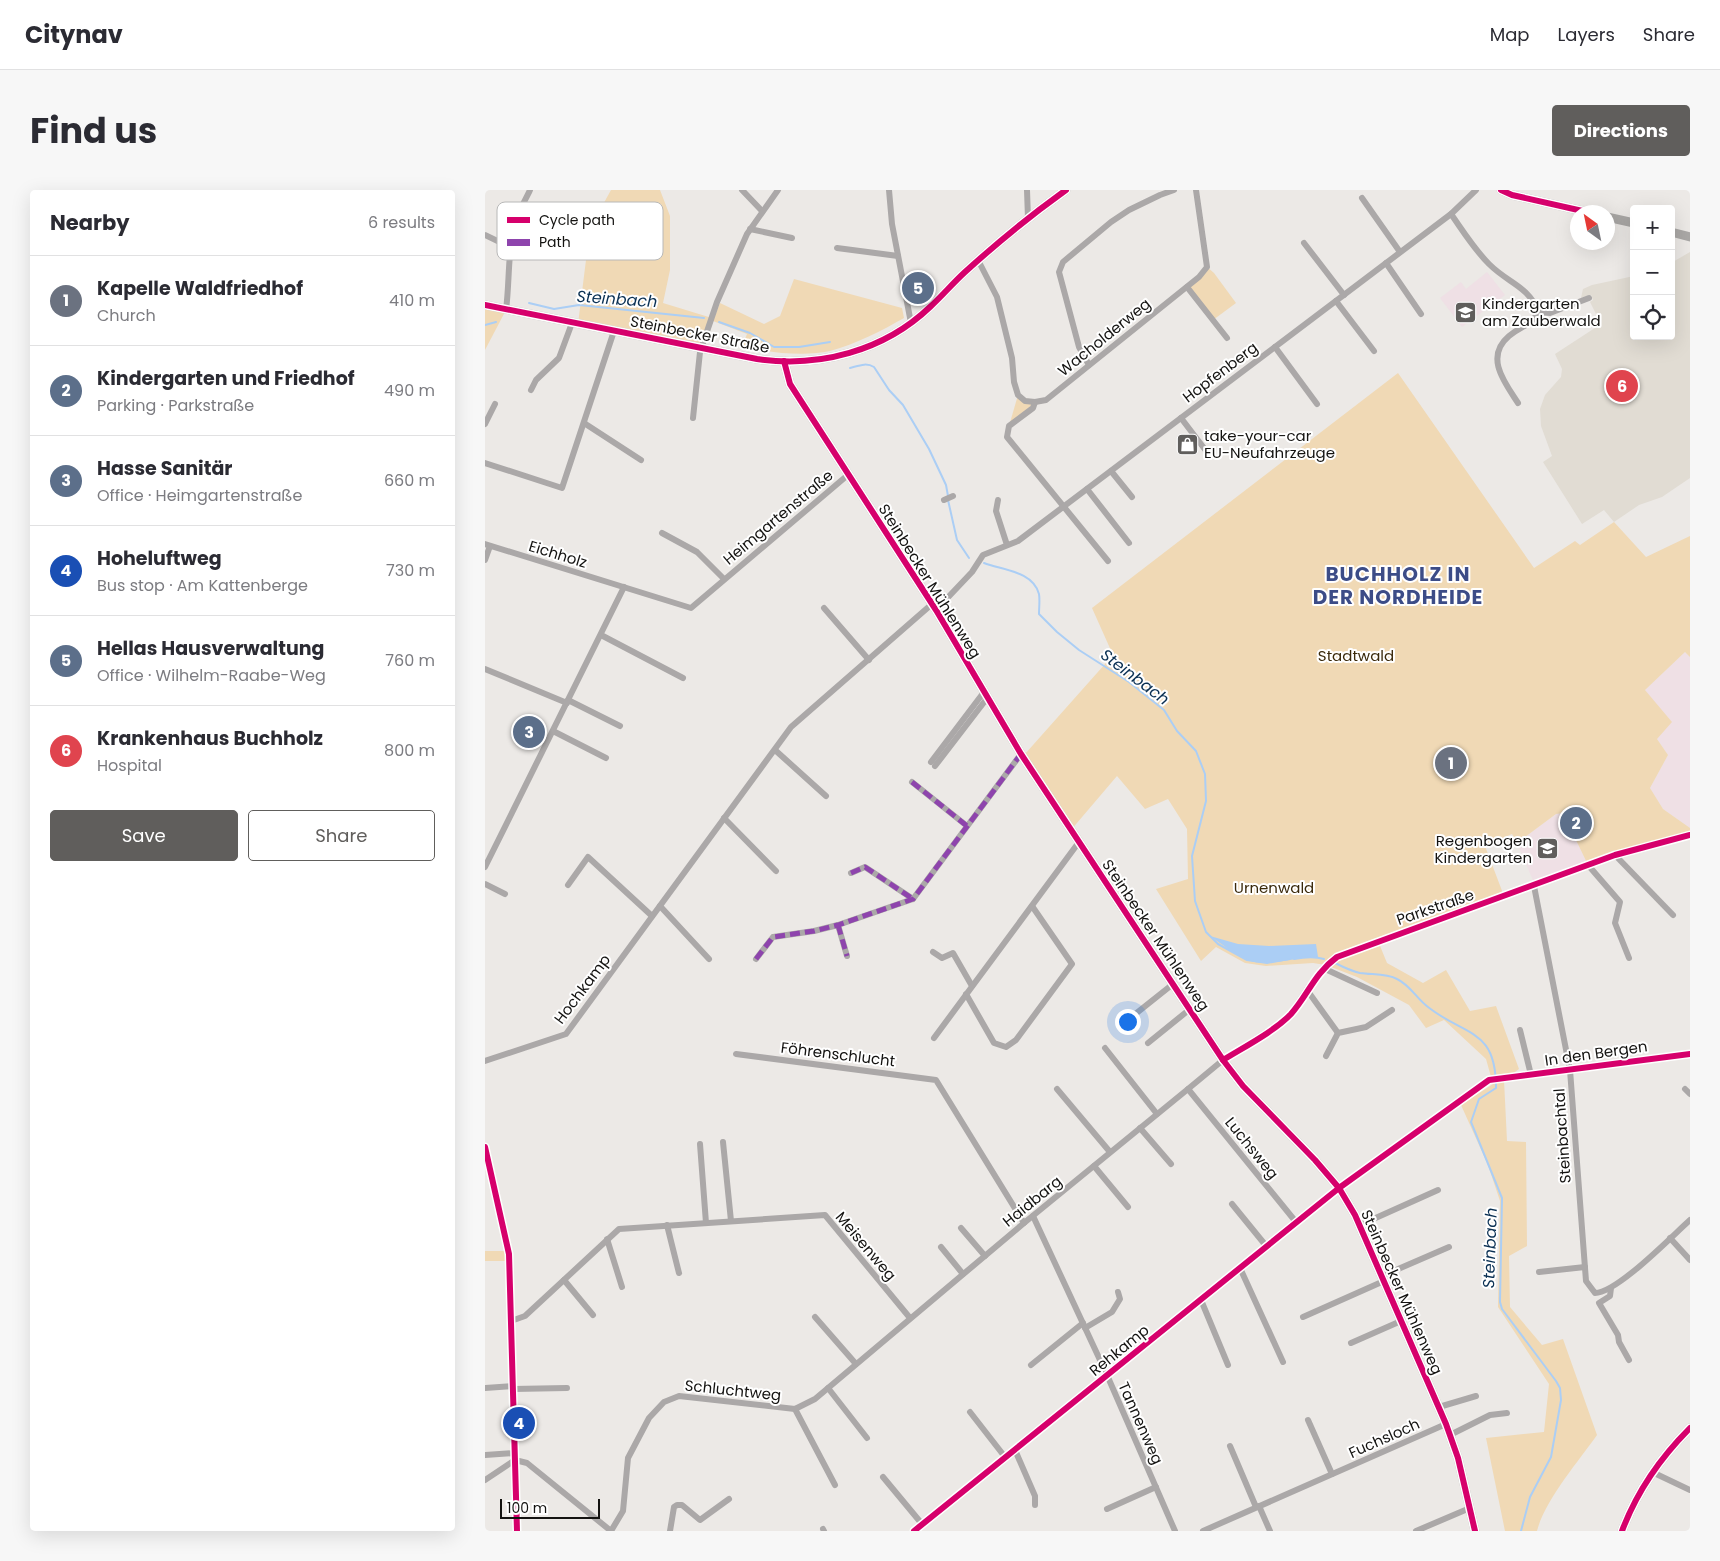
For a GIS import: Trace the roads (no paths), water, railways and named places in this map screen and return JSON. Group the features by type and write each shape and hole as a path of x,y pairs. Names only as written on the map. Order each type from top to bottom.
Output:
{"street":[{"path":"525,202 531,190"},
{"path":"742,190 762,211"},
{"path":"701,348 717,302 750,229 778,190"},
{"path":"889,190 892,224 911,323"},
{"path":"1027,190 1028,219"},
{"name":"Steinbecker Straße","path":"485,305 757,359 784,362 834,357 863,349 885,339 911,323 978,260 1066,190"},
{"path":"1089,365 1079,348 1059,272 1063,262 1111,222 1129,210 1159,195 1175,190"},
{"name":"Wacholderweg","path":"1064,506 1007,437 1009,426 1033,408 1035,402 1047,400 1187,287 1207,267 1196,190"},
{"name":"Hopfenberg","path":"934,607 973,572 983,554 1018,541 1451,214 1476,190"},
{"path":"1501,190 1512,195 1570,208"},
{"path":"1362,198 1400,252"},
{"path":"1451,214 1488,263 1524,289 1533,300 1539,312"},
{"path":"1615,219 1630,222"},
{"path":"750,229 792,238"},
{"path":"1675,233 1690,237"},
{"path":"485,235 497,241"},
{"path":"1304,243 1344,295"},
{"path":"837,248 898,256"},
{"path":"505,310 509,287 510,260"},
{"path":"978,260 997,297 1012,358 1014,382 1018,395 1025,400 1035,402"},
{"path":"1386,263 1421,314"},
{"path":"1187,287 1227,338"},
{"path":"1539,312 1550,313 1589,298"},
{"path":"1336,301 1374,351"},
{"path":"1518,402 1503,381 1497,360 1500,348 1507,338 1532,323 1539,312"},
{"path":"531,390 536,380 559,358 571,323"},
{"path":"485,463 562,488 614,331"},
{"name":"Hopfenberg","path":"1275,347 1317,404"},
{"name":"Steinbecker Straße","path":"693,418 701,348"},
{"name":"Steinbecker Mühlenweg","path":"784,362 790,384 934,607 1021,754 1223,1060 1243,1086 1315,1160 1339,1188 1359,1225 1447,1424 1459,1458 1475,1531"},
{"path":"485,424 495,404"},
{"name":"Hopfenberg","path":"1181,418 1210,456"},
{"path":"584,423 641,460"},
{"path":"1111,470 1132,497"},
{"name":"Heimgartenstraße","path":"624,587 691,608 849,474"},
{"path":"1087,489 1129,544"},
{"path":"944,500 953,496"},
{"path":"998,500 996,511 1007,545"},
{"path":"1064,506 1107,561"},
{"name":"Heimgartenstraße","path":"662,533 697,552 724,579"},
{"path":"485,560 488,545"},
{"name":"Eichholz","path":"488,545 624,587"},
{"path":"485,867 624,587"},
{"name":"Hochkamp","path":"485,1061 565,1034 791,727 934,607"},
{"path":"824,608 869,660"},
{"path":"601,635 683,678"},
{"path":"485,669 621,726"},
{"path":"933,764 986,694"},
{"path":"553,731 606,758"},
{"path":"775,750 825,796"},
{"path":"757,959 773,937 838,925 913,899 1021,754"},
{"path":"912,782 967,826"},
{"path":"725,818 776,871"},
{"name":"Parkstraße","path":"1223,1060 1284,1021 1323,968 1337,957 1357,948 1534,886 1615,855 1690,835"},
{"path":"933,1038 1079,842"},
{"path":"1615,855 1673,915"},
{"path":"568,885 588,857 652,916"},
{"path":"1588,865 1621,902 1615,923 1629,958"},
{"path":"851,873 865,867 913,899"},
{"path":"485,884 505,894"},
{"name":"Steinbachtal","path":"1534,886 1570,1070 1586,1280 1595,1293 1602,1293 1611,1288"},
{"path":"660,906 709,958"},
{"path":"966,994 995,1042 1006,1047 1016,1040 1071,964 1032,906"},
{"path":"838,925 847,956"},
{"path":"933,952 942,958 953,953 972,986"},
{"path":"1323,968 1377,993"},
{"name":"Steinbecker Mühlenweg","path":"1124,1023 1173,984"},
{"path":"1307,990 1338,1033"},
{"name":"Steinbecker Mühlenweg","path":"1148,1043 1189,1009"},
{"path":"1325,1056 1338,1033 1366,1027 1392,1010"},
{"name":"In den Bergen","path":"1520,1030 1531,1075"},
{"path":"1105,1048 1157,1114"},
{"name":"Föhrenschlucht","path":"736,1054 936,1080 1024,1224"},
{"name":"In den Bergen","path":"1506,1078 1690,1054"},
{"name":"Haidbarg","path":"815,1399 910,1318 1223,1060"},
{"path":"1339,1188 1489,1080"},
{"path":"1057,1089 1110,1152"},
{"name":"Luchsweg","path":"1188,1089 1297,1222"},
{"path":"1140,1128 1171,1164"},
{"path":"723,1142 731,1221"},
{"path":"700,1144 706,1223"},
{"path":"485,1148 509,1254 517,1531"},
{"path":"1094,1166 1128,1207"},
{"name":"Rehkamp","path":"913,1531 1339,1188"},
{"name":"Steinbecker Mühlenweg","path":"1359,1225 1438,1190"},
{"path":"1232,1204 1267,1247"},
{"name":"Meisenweg","path":"511,1321 525,1316 619,1228 825,1216 910,1318"},
{"name":"Tannenweg","path":"1033,1216 1107,1376 1175,1531"},
{"path":"1629,1360 1619,1342 1618,1335 1599,1303 1610,1296 1611,1288 1623,1281 1690,1220"},
{"path":"667,1226 679,1273"},
{"path":"961,1228 985,1256"},
{"path":"1670,1238 1690,1260"},
{"path":"607,1239 622,1287"},
{"path":"941,1247 963,1274"},
{"name":"Steinbecker Mühlenweg","path":"1303,1317 1449,1247"},
{"path":"1539,1272 1585,1267"},
{"path":"1240,1268 1283,1362"},
{"path":"564,1280 593,1315"},
{"path":"1031,1365 1084,1325 1112,1312 1120,1299 1119,1292"},
{"path":"1201,1300 1228,1365"},
{"path":"815,1317 856,1364"},
{"name":"Steinbecker Mühlenweg","path":"1351,1343 1401,1321"},
{"path":"485,1388 567,1388"},
{"path":"828,1388 867,1438"},
{"name":"Schluchtweg","path":"611,1531 623,1510 628,1458 649,1418 664,1402 679,1396 795,1409 815,1399"},
{"path":"1439,1406 1476,1396"},
{"name":"Schluchtweg","path":"795,1409 835,1485"},
{"path":"970,1412 1005,1457"},
{"path":"1450,1435 1490,1415 1507,1413"},
{"path":"1309,1420 1332,1474"},
{"name":"Fuchsloch","path":"1203,1531 1447,1424"},
{"path":"1622,1531 1631,1508 1653,1472 1690,1428"},
{"path":"1230,1446 1270,1531"},
{"path":"1015,1450 1035,1496 1035,1506"},
{"path":"485,1455 515,1457 527,1463 611,1531"},
{"path":"485,1480 515,1457"},
{"path":"1653,1472 1690,1490"},
{"path":"883,1477 922,1524"},
{"name":"Tannenweg","path":"1107,1509 1156,1487"},
{"path":"669,1531 674,1507 677,1504 682,1505 700,1520 729,1500"},
{"path":"1416,1531 1470,1508"}],"water":[{"path":"1210,936 1238,944 1269,946 1316,944 1318,957 1264,963 1255,962 1238,956"}],"waterway":[{"name":"Steinbach","path":"529,303 554,309 579,305 704,318"},
{"name":"Steinbach","path":"485,325 496,322"},
{"name":"Steinbach","path":"719,322 750,333 774,347 799,347 830,342"},
{"name":"Steinbach","path":"850,368 859,365 874,367 889,390 903,405 929,449 946,485 948,496"},
{"name":"Steinbach","path":"948,500 957,540 969,558"},
{"name":"Steinbach","path":"984,563 1016,572 1030,580 1036,586 1039,594 1039,614 1079,650 1129,682 1164,710 1177,731 1196,751 1205,774 1206,801 1192,856 1195,901 1206,932 1218,944 1247,960 1267,963 1289,959"},
{"name":"Steinbach","path":"1294,959 1309,957 1324,959"},
{"name":"Steinbach","path":"1335,963 1357,972 1393,977 1402,982 1428,1007 1476,1036 1485,1044 1491,1054 1495,1069 1496,1088 1479,1099 1471,1122 1502,1198 1500,1302 1502,1309 1556,1381 1560,1388 1561,1400 1551,1457 1530,1497 1521,1531"}],"place":[{"name":"Hellas Hausverwaltung","path":"918,288"},
{"name":"Kindergarten am Zauberwald","path":"1466,312"},
{"name":"Krankenhaus Buchholz","path":"1622,386"},
{"name":"take-your-car EU-Neufahrzeuge","path":"1188,444"},
{"name":"Hasse Sanitär","path":"529,732"},
{"name":"Kapelle Waldfriedhof","path":"1451,763"},
{"name":"Kindergarten und Friedhof","path":"1576,823"},
{"name":"Regenbogen Kindergarten","path":"1548,849"},
{"name":"Hoheluftweg","path":"519,1423"}],"district":[{"name":"BUCHHOLZ IN DER NORDHEIDE","path":"1398,586"}],"park label":[{"name":"Stadtwald","path":"1356,655"},
{"name":"Urnenwald","path":"1274,887"}]}
